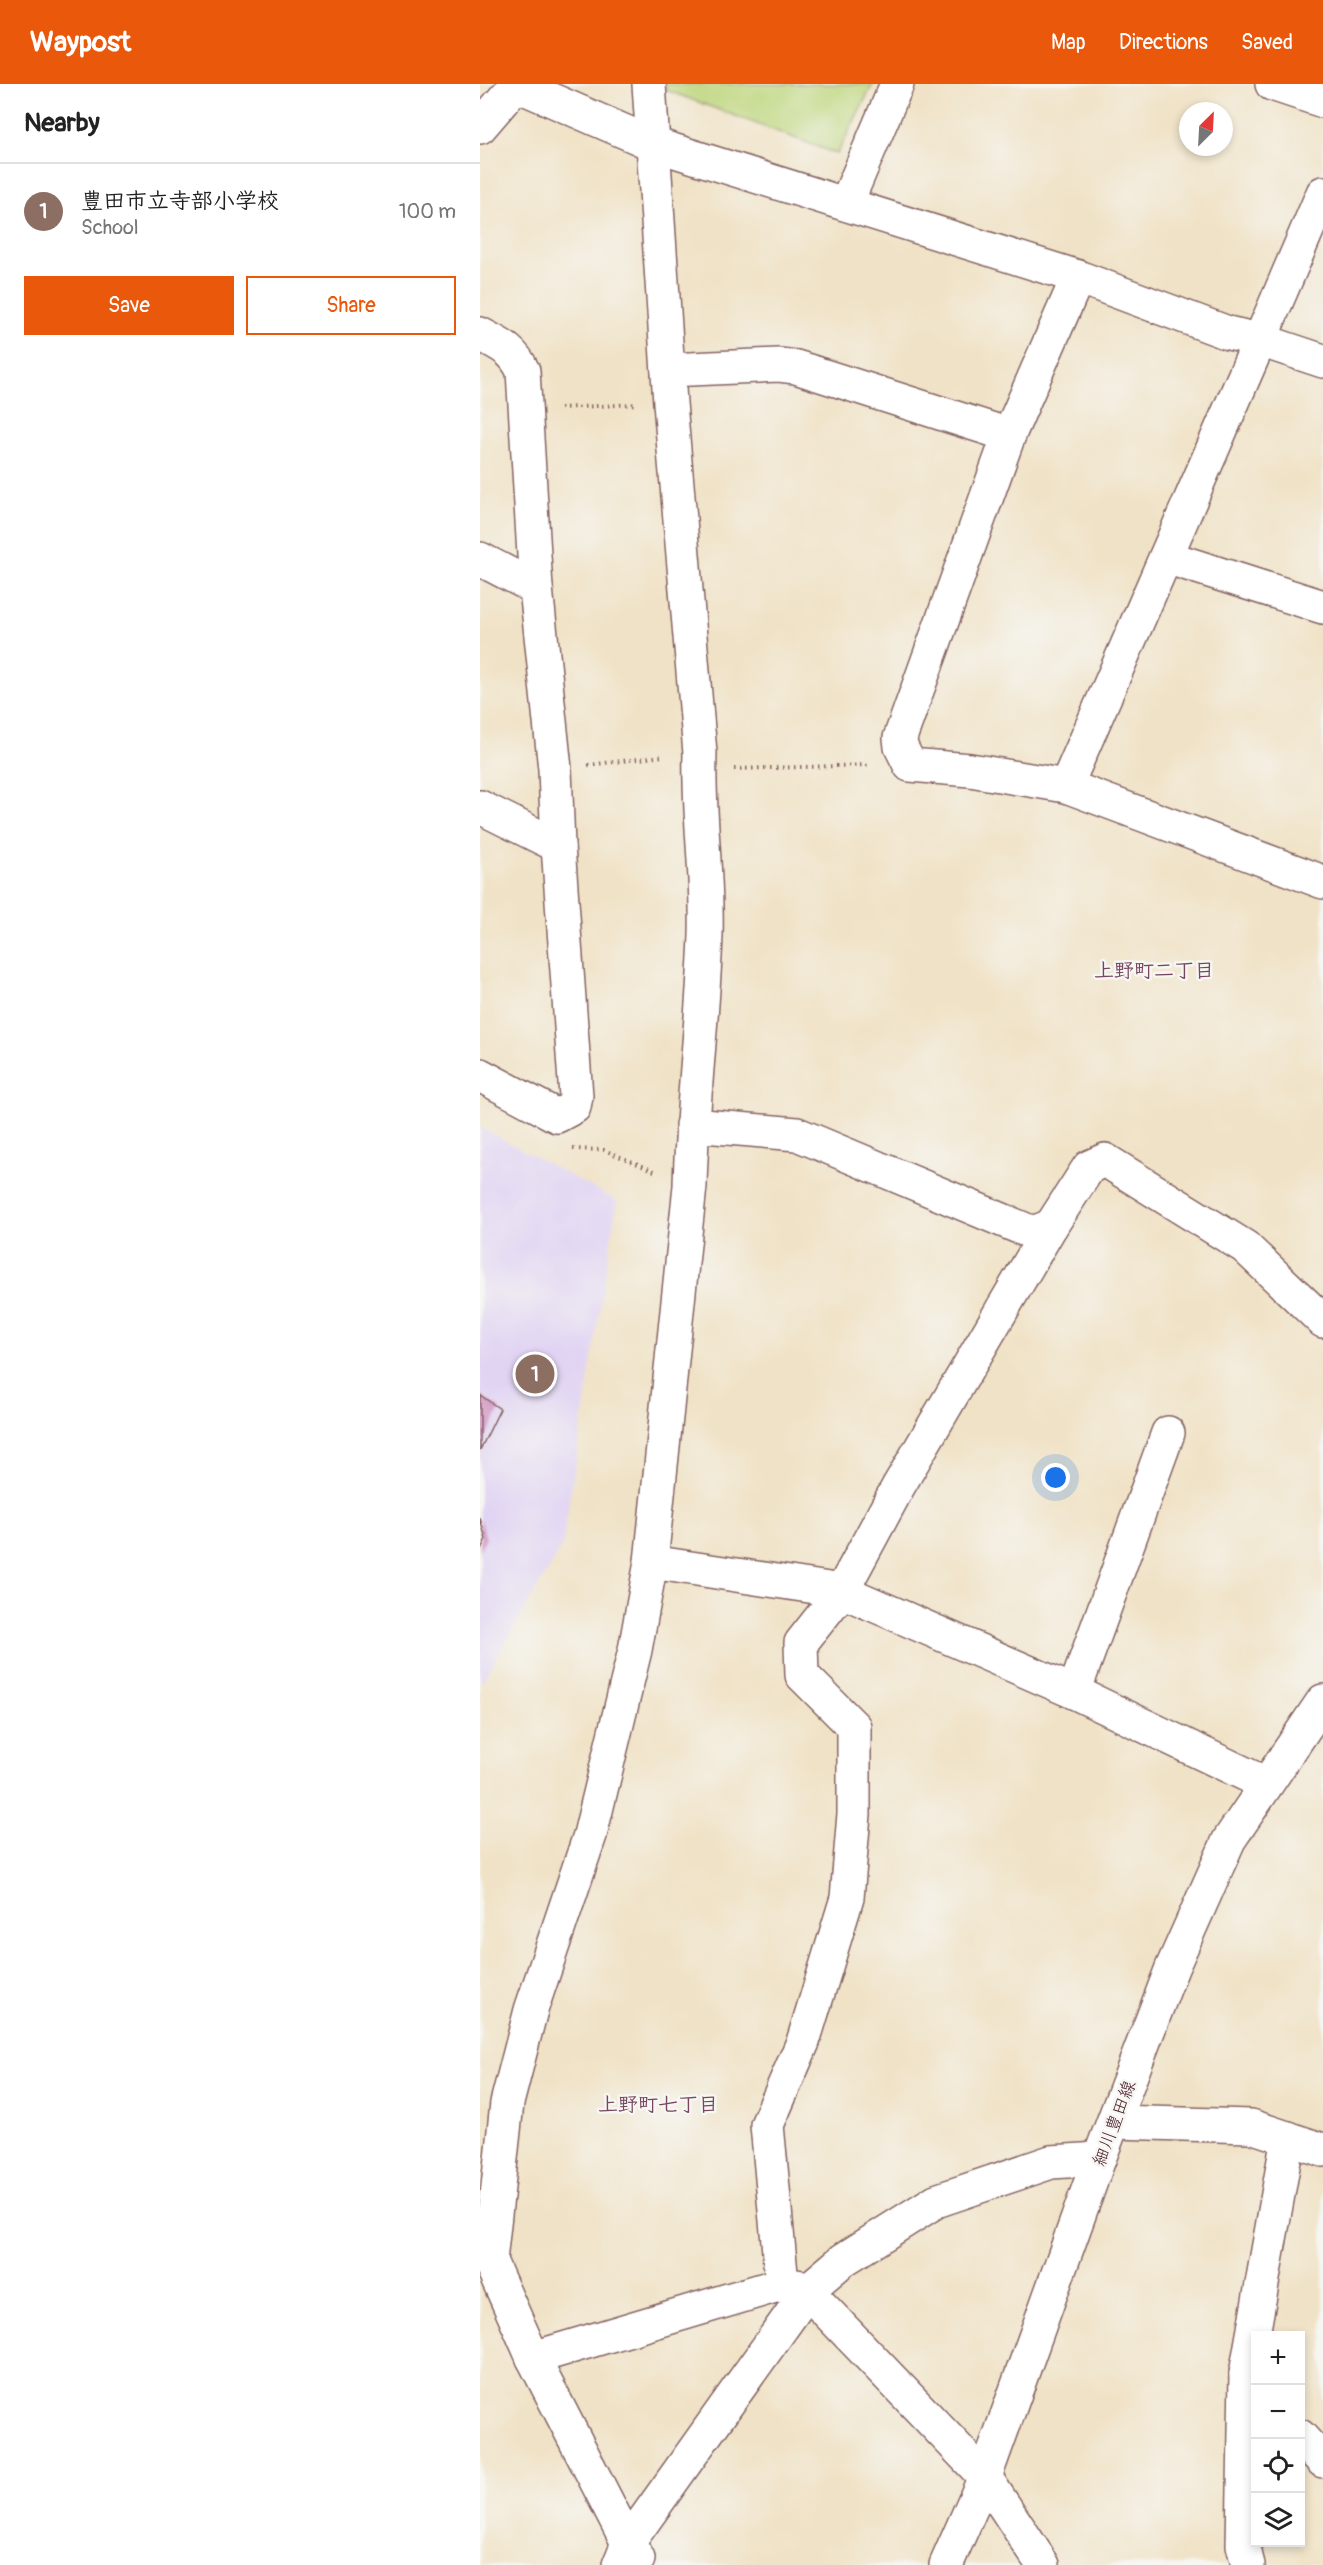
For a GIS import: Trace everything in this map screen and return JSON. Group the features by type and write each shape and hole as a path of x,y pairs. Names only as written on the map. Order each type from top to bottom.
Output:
{"street":[{"path":"630,2558 533,2358 490,2261 507,2103 531,2010 590,1835 635,1650 651,1562 690,1186 692,1125 706,935 700,767 670,403 649,84"},
{"path":"846,204 897,84"},
{"path":"1272,84 1323,101"},
{"path":"480,127 515,85 653,144 1078,277 1228,333 1260,340 1323,361"},
{"path":"1066,786 1323,193"},
{"path":"1078,277 1009,435 900,738 901,747 910,765 970,770 1066,786 1323,882"},
{"path":"480,334 507,348 517,357 523,371 536,588 555,769 558,846 576,1096 574,1107 557,1116 480,1075"},
{"path":"668,370 779,365 796,368 1009,435"},
{"path":"1166,557 1323,607"},
{"path":"480,559 536,588"},
{"path":"480,807 558,846"},
{"path":"692,1125 797,1134 1033,1233 1051,1226"},
{"path":"1043,2565 985,2478 800,2288 767,2125 803,2042 847,1898 854,1814 854,1727 802,1675 801,1643 842,1591 898,1486 1051,1226 1089,1167 1105,1160 1245,1247 1323,1321"},
{"path":"1074,1692 1168,1433"},
{"path":"651,1562 842,1591 1074,1692 1266,1784"},
{"name":"細川豊田線","path":"946,2565 985,2478 1099,2159 1172,1968 1229,1840 1323,1701"},
{"path":"1115,2122 1251,2126 1323,2150"},
{"path":"1258,2331 1288,2138"},
{"path":"533,2358 800,2288 936,2201 1051,2162 1099,2159"},
{"path":"630,2558 800,2288"},
{"path":"1248,2565 1243,2545 1251,2379"},
{"path":"1303,2439 1323,2461"}],"path":[{"path":"524,410 670,403"},
{"path":"555,769 910,765"},
{"path":"563,1149 604,1150 690,1186"}],"shaded area":[{"path":"480,1127 617,1201 562,1546 480,1685"}],"green space":[{"path":"665,84 873,84 837,154 666,90"}],"building":[{"path":"480,1395 500,1409 480,1450"},
{"path":"480,1518 486,1539 480,1551"}],"place":[{"name":"豊田市立寺部小学校","path":"535,1374"}],"district":[{"name":"上野町二丁目","path":"1154,970"},
{"name":"上野町七丁目","path":"658,2104"}]}
